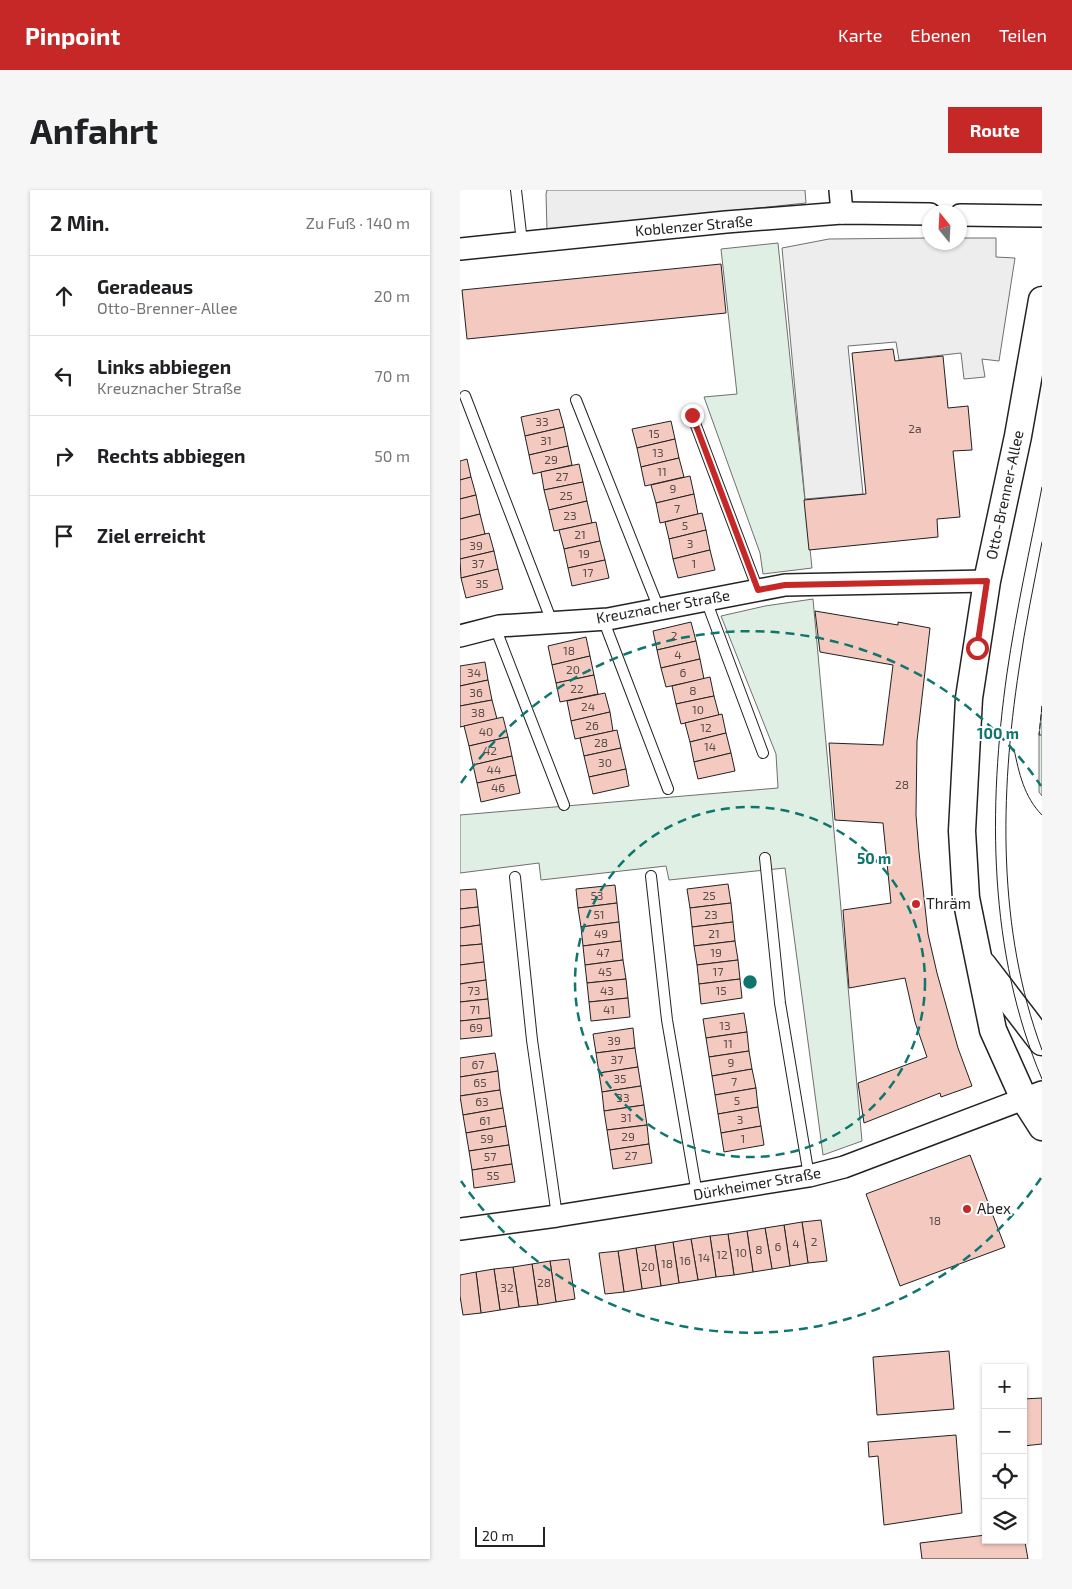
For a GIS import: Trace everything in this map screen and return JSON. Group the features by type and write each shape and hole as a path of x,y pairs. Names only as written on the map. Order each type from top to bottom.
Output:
{"street":[{"path":"840,190 842,213"},
{"name":"Koblenzer Straße","path":"460,249 726,222 842,213 922,214"},
{"path":"967,215 1042,216"},
{"name":"Otto-Brenner-Allee","path":"1042,300 1018,436 987,581 969,698 962,831 966,898 994,1030 1033,1096 1042,1127"},
{"name":"Kreuznacher Straße","path":"460,636 495,627 603,619 785,585 987,581"},
{"name":"Otto-Brenner-Allee","path":"978,959 1042,1042"},
{"name":"Dürkheimer Straße","path":"460,1230 810,1176 844,1167 1033,1096"}],"lane":[{"path":"516,190 522,242"},
{"path":"465,396 552,622"},
{"path":"576,400 659,610"},
{"path":"692,415 758,590"},
{"path":"706,600 763,753"},
{"path":"603,619 668,789"},
{"path":"495,627 564,805"},
{"path":"765,858 780,1003 810,1176"},
{"path":"651,876 667,1020 697,1194"},
{"path":"515,877 532,1040 557,1216"}],"green space":[{"path":"778,243 812,568 763,574 760,553 704,397 737,394 721,249"},
{"path":"813,599 862,1141 823,1155 785,868 669,880 666,866 541,880 539,863 460,873 460,815 778,788 776,754 721,616 765,606"},
{"path":"1042,706 1042,796 1039,792 1039,735"}],"shaded area":[{"path":"547,190 805,190 806,203 547,230"},
{"path":"922,238 922,250 967,250 967,238 996,238 996,257 1015,258 999,361 982,359 985,377 964,379 961,353 899,360 896,342 848,346 863,494 805,499 782,248 829,239"}],"building":[{"path":"721,264 726,313 467,339 462,290"},
{"path":"893,349 895,361 943,356 948,408 968,406 972,450 953,451 960,517 937,519 938,537 809,550 804,500 866,494 852,353"},
{"path":"559,409 564,427 525,436 521,417"},
{"path":"671,421 675,439 637,448 632,429"},
{"path":"564,427 568,446 529,455 525,436"},
{"path":"675,439 679,458 641,467 637,448"},
{"path":"568,446 572,465 533,474 529,455"},
{"path":"679,458 684,477 645,486 641,467"},
{"path":"467,459 471,477 460,480 460,461"},
{"path":"579,464 583,482 544,490 541,472"},
{"path":"690,476 694,494 656,503 651,485"},
{"path":"471,477 476,495 460,499 460,480"},
{"path":"583,482 587,501 549,510 544,490"},
{"path":"694,494 698,514 660,523 656,503"},
{"path":"476,495 480,514 460,519 460,499"},
{"path":"587,501 592,523 554,531 549,510"},
{"path":"702,513 706,530 669,539 665,522"},
{"path":"480,514 485,534 460,540 460,519"},
{"path":"596,522 600,541 564,549 559,530"},
{"path":"706,530 710,550 673,559 669,539"},
{"path":"489,533 494,551 460,559 460,540"},
{"path":"600,541 605,560 568,568 564,549"},
{"path":"710,550 715,570 678,578 673,559"},
{"path":"494,551 498,569 461,578 460,559"},
{"path":"605,560 609,578 572,586 568,568"},
{"path":"498,569 503,589 466,598 461,578"},
{"path":"815,611 898,625 898,622 930,628 917,741 916,815 919,852 928,934 958,1048 972,1086 941,1097 940,1093 864,1123 858,1083 927,1057 915,1022 905,978 849,988 843,910 891,903 883,823 835,820 829,743 883,745 893,665 820,652"},
{"path":"691,622 696,641 657,650 653,631"},
{"path":"586,637 590,656 552,665 548,646"},
{"path":"696,641 700,659 661,668 657,650"},
{"path":"590,656 594,675 556,683 552,665"},
{"path":"700,659 704,679 666,687 661,668"},
{"path":"485,662 488,680 460,686 460,666"},
{"path":"594,675 598,694 560,702 556,683"},
{"path":"710,677 714,696 676,704 672,686"},
{"path":"488,680 492,700 460,706 460,686"},
{"path":"605,693 610,712 571,721 567,701"},
{"path":"714,696 719,715 681,724 676,704"},
{"path":"492,700 497,719 460,727 460,706"},
{"path":"610,712 613,731 575,739 571,721"},
{"path":"722,714 726,733 690,742 685,723"},
{"path":"503,717 508,737 469,746 464,726"},
{"path":"617,730 621,748 584,756 580,738"},
{"path":"726,733 731,753 694,762 690,742"},
{"path":"508,737 512,756 473,765 469,746"},
{"path":"621,748 626,769 589,777 584,756"},
{"path":"731,753 735,771 698,779 694,762"},
{"path":"512,756 516,775 477,783 473,765"},
{"path":"626,769 629,786 593,794 589,777"},
{"path":"516,775 520,793 481,802 477,783"},
{"path":"728,884 731,903 690,908 687,889"},
{"path":"615,885 617,903 578,908 576,889"},
{"path":"476,889 478,907 460,909 460,890"},
{"path":"617,903 619,922 581,927 578,908"},
{"path":"731,903 733,922 692,927 690,908"},
{"path":"478,907 480,925 460,928 460,909"},
{"path":"619,922 621,941 583,946 581,927"},
{"path":"733,922 735,941 694,946 692,927"},
{"path":"480,925 482,944 460,946 460,928"},
{"path":"621,941 623,960 585,965 583,946"},
{"path":"735,941 738,960 697,965 694,946"},
{"path":"482,944 484,962 460,965 460,946"},
{"path":"623,960 626,979 587,983 585,965"},
{"path":"738,960 740,979 699,984 697,965"},
{"path":"484,962 486,980 460,984 460,965"},
{"path":"626,979 628,998 589,1002 587,983"},
{"path":"740,979 742,998 701,1004 699,984"},
{"path":"486,980 488,999 460,1002 460,984"},
{"path":"628,998 630,1017 591,1021 589,1002"},
{"path":"488,999 490,1018 460,1021 460,1002"},
{"path":"744,1013 747,1032 706,1038 703,1019"},
{"path":"490,1018 492,1036 460,1039 460,1021"},
{"path":"633,1028 635,1048 596,1053 593,1034"},
{"path":"747,1032 749,1051 709,1057 706,1038"},
{"path":"635,1048 638,1067 599,1073 596,1053"},
{"path":"749,1051 752,1069 712,1076 709,1057"},
{"path":"495,1053 498,1071 460,1077 460,1058"},
{"path":"638,1067 641,1086 602,1092 599,1073"},
{"path":"752,1069 756,1088 715,1095 712,1076"},
{"path":"498,1071 500,1090 460,1096 460,1077"},
{"path":"641,1086 644,1105 604,1111 602,1092"},
{"path":"756,1088 758,1107 718,1114 715,1095"},
{"path":"500,1090 503,1108 463,1115 460,1096"},
{"path":"644,1105 647,1125 607,1130 604,1111"},
{"path":"758,1107 761,1126 721,1133 718,1114"},
{"path":"503,1108 506,1126 466,1133 463,1115"},
{"path":"647,1125 649,1144 610,1150 607,1130"},
{"path":"506,1126 509,1145 469,1151 466,1133"},
{"path":"761,1126 764,1145 724,1152 721,1133"},
{"path":"649,1144 652,1163 613,1169 610,1150"},
{"path":"509,1145 512,1164 472,1170 469,1151"},
{"path":"970,1155 1005,1247 900,1286 866,1194"},
{"path":"512,1164 515,1182 474,1188 472,1170"},
{"path":"821,1220 827,1261 808,1263 802,1222"},
{"path":"802,1222 808,1263 790,1266 784,1225"},
{"path":"784,1225 790,1266 772,1269 765,1228"},
{"path":"765,1228 772,1269 753,1272 747,1231"},
{"path":"747,1231 753,1272 734,1275 728,1234"},
{"path":"728,1234 734,1275 716,1277 710,1236"},
{"path":"710,1236 716,1277 698,1280 691,1239"},
{"path":"691,1239 698,1280 679,1283 673,1242"},
{"path":"673,1242 679,1283 661,1286 655,1245"},
{"path":"655,1245 661,1286 642,1289 636,1248"},
{"path":"636,1248 642,1289 624,1292 618,1251"},
{"path":"618,1251 624,1292 605,1294 599,1253"},
{"path":"569,1259 575,1299 556,1302 550,1261"},
{"path":"550,1261 556,1302 538,1305 532,1264"},
{"path":"532,1264 538,1305 519,1307 513,1267"},
{"path":"513,1267 519,1307 500,1310 494,1269"},
{"path":"494,1269 500,1310 481,1313 476,1272"},
{"path":"476,1272 481,1313 463,1315 460,1296 460,1275"},
{"path":"949,1351 954,1409 877,1415 873,1357"},
{"path":"1042,1398 1042,1444 1027,1446 1027,1399"},
{"path":"956,1435 962,1513 884,1525 878,1456 869,1457 868,1442"},
{"path":"982,1535 982,1544 1025,1544 1028,1559 922,1559 920,1543"}],"tram line":[{"path":"1042,487 1007,673 1001,724 995,827 997,879 1002,930 1011,981 1024,1031 1042,1079"},
{"path":"1042,542 1019,669 1008,764 1006,813 1006,861 1017,957 1027,1004 1042,1050"},
{"path":"1014,749 1020,776 1027,793 1042,815"}],"fence":[{"path":"1042,706 1039,735 1042,735"}],"place":[{"name":"Thräm","path":"916,904"},
{"name":"Abex","path":"967,1209"}],"route":[{"path":"692,415 758,590 785,585 987,581 977,648"}]}
